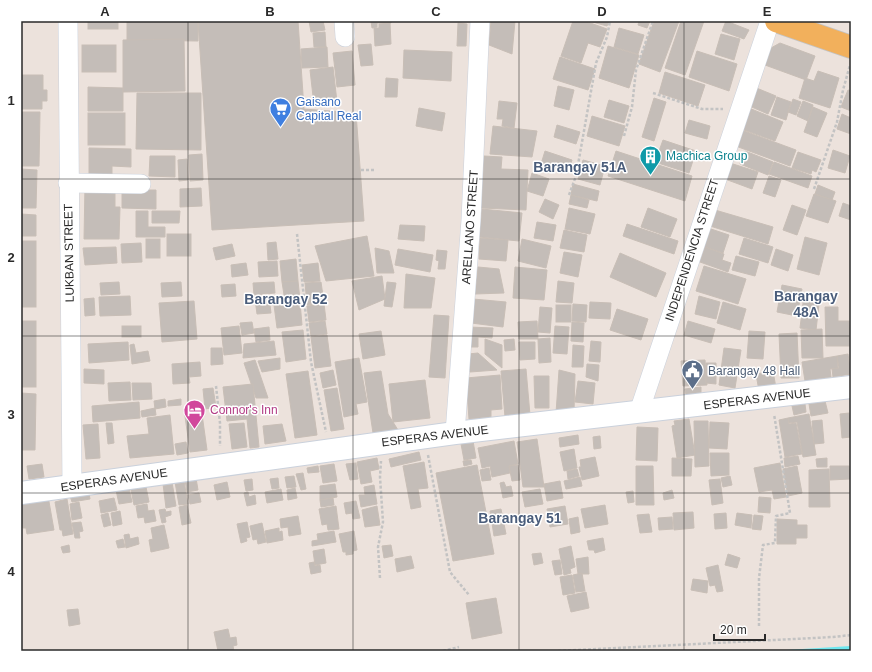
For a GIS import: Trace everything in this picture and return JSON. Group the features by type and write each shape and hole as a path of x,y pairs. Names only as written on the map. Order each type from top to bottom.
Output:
{"main road":[{"path":"776,21 851,47"}],"street":[{"name":"LUKBAN STREET","path":"68,21 68,183 72,485"},
{"name":"ARELLANO STREET","path":"455,433 471,220 480,21"},
{"name":"INDEPENDENCIA STREET","path":"639,412 739,109 770,21"},
{"path":"68,183 142,184"},
{"name":"ESPERAS AVENUE","path":"21,493 455,433 772,398 851,387"}],"path":[{"path":"569,195 576,176 596,63 608,36 610,21"},
{"path":"624,136 632,107 636,70 653,21"},
{"path":"814,189 837,122 843,90 851,62"},
{"path":"653,92 702,109 739,109"},
{"path":"361,170 374,170"},
{"path":"297,234 311,362 330,450"},
{"path":"216,386 221,465"},
{"path":"759,626 759,578 763,545 775,543 776,516 790,513 772,398"},
{"path":"425,437 450,572 469,595"},
{"path":"380,578 378,547 383,522 380,476 383,443"},
{"path":"558,651 833,638 851,635"},
{"path":"443,651 459,648"}],"water":[{"path":"851,646 851,651 770,651"}],"building":[{"path":"88,21 118,21 118,29 88,29"},
{"path":"127,21 198,21 198,41 127,40"},
{"name":"Gaisano Capital Real","path":"198,21 298,21 304,109 356,113 364,221 212,230"},
{"path":"309,21 323,21 325,30 311,32"},
{"path":"371,21 391,21 391,23 377,23 377,27 372,28"},
{"path":"491,21 515,21 512,54 489,45"},
{"path":"573,21 585,21 607,29 600,47 588,43 581,63 561,56"},
{"path":"589,21 609,21 607,26"},
{"path":"639,21 650,21 647,28 638,25"},
{"path":"654,21 679,21 660,72 639,64"},
{"path":"681,21 704,21 685,75 665,68"},
{"path":"726,21 749,30 744,39 722,31"},
{"path":"390,23 391,44 375,46 374,28 379,28 379,24"},
{"path":"458,23 467,24 466,46 457,46"},
{"path":"619,28 644,35 638,54 614,47"},
{"path":"325,32 326,47 314,47 313,33"},
{"path":"721,34 740,39 734,60 715,54"},
{"path":"184,39 185,91 123,92 123,40"},
{"path":"780,43 815,56 806,80 765,65 771,48"},
{"path":"371,44 373,65 361,66 358,45"},
{"path":"82,45 116,45 116,72 82,72"},
{"path":"608,46 639,55 629,88 599,78"},
{"path":"327,47 328,67 302,68 301,49"},
{"path":"404,50 452,52 451,81 403,78"},
{"path":"352,51 355,85 337,87 333,53"},
{"path":"697,51 737,64 729,91 689,77"},
{"path":"560,57 595,69 588,90 553,79"},
{"path":"333,67 337,102 314,105 310,70"},
{"path":"818,71 839,78 830,108 799,98 805,78 814,81"},
{"path":"665,72 705,85 698,106 659,93"},
{"path":"21,75 43,75 43,90 47,90 47,101 42,101 42,109 21,109"},
{"path":"386,78 398,79 397,97 385,97"},
{"path":"558,86 574,90 569,110 554,106"},
{"path":"88,87 123,88 123,111 88,111"},
{"path":"754,87 776,96 768,114 747,105"},
{"path":"848,90 851,91 851,111 841,107"},
{"path":"137,93 201,93 201,150 136,149"},
{"path":"777,97 791,102 786,120 771,115"},
{"path":"654,98 666,102 654,141 642,137"},
{"path":"793,99 801,102 796,115 788,112"},
{"path":"609,100 629,106 624,123 604,117"},
{"path":"499,101 517,103 514,128 502,126 503,119 497,119"},
{"path":"803,101 813,105 808,121 797,116"},
{"path":"813,107 827,113 817,137 804,132"},
{"path":"419,108 445,113 442,131 416,126"},
{"path":"749,108 783,122 775,141 741,129"},
{"path":"21,112 40,112 39,166 21,166"},
{"path":"88,113 125,113 125,145 88,145"},
{"path":"842,114 851,118 851,134 837,129"},
{"path":"592,116 625,126 619,146 587,136"},
{"path":"689,120 710,126 707,139 685,133"},
{"path":"557,125 580,132 576,144 554,137"},
{"path":"493,126 537,131 532,157 490,154"},
{"path":"739,129 796,150 790,166 733,145"},
{"path":"663,140 696,151 689,173 655,162"},
{"path":"89,148 131,149 131,167 112,166 112,174 89,174"},
{"path":"833,150 850,156 845,173 828,168"},
{"path":"545,151 572,160 568,173 541,164"},
{"name":"Machica Group","path":"616,151 692,176 685,201 608,176"},
{"path":"745,151 773,162 768,175 740,164"},
{"path":"798,152 821,160 816,172 812,170 811,174 792,168"},
{"path":"202,154 203,180 190,181 189,155"},
{"path":"150,156 175,156 175,177 149,176"},
{"path":"484,156 502,157 501,169 528,170 526,210 481,208"},
{"path":"187,159 188,180 179,181 178,160"},
{"path":"583,160 605,166 600,185 578,179"},
{"path":"774,162 812,176 808,188 769,174"},
{"path":"730,163 758,172 752,189 725,179"},
{"path":"21,169 37,170 36,208 21,208"},
{"path":"532,173 549,179 543,196 527,191"},
{"path":"769,176 781,180 775,197 763,193"},
{"path":"573,184 599,191 597,201 571,195"},
{"path":"85,185 115,186 115,207 120,207 119,239 84,239"},
{"path":"818,185 835,192 832,200 815,194"},
{"path":"122,186 134,190 156,190 156,209 122,208"},
{"path":"201,188 202,206 180,207 180,189"},
{"path":"814,194 836,201 828,223 806,216"},
{"path":"571,195 589,200 587,208 569,204"},
{"path":"545,199 559,205 553,219 539,212"},
{"path":"843,203 851,206 851,220 839,216"},
{"path":"792,205 806,210 797,235 783,230"},
{"path":"569,208 595,214 590,234 565,229"},
{"path":"648,208 677,219 670,237 641,227"},
{"path":"482,209 522,213 519,241 479,237"},
{"path":"715,210 773,227 768,244 710,226"},
{"path":"136,211 148,211 148,227 165,227 165,237 136,237"},
{"path":"152,211 180,211 179,223 152,223"},
{"path":"21,214 36,215 36,236 21,236"},
{"path":"537,222 556,225 553,241 534,238"},
{"path":"627,224 678,241 674,254 623,236"},
{"path":"400,225 425,226 424,241 398,239"},
{"path":"708,228 729,235 723,253 702,246"},
{"path":"564,230 587,235 584,252 560,248"},
{"path":"167,234 191,234 191,256 167,256"},
{"path":"367,236 374,276 326,281 315,246"},
{"path":"805,237 827,243 819,275 797,269"},
{"path":"480,238 508,240 506,261 479,259"},
{"path":"744,238 773,247 768,263 739,254"},
{"path":"146,239 160,239 160,258 146,258"},
{"path":"522,239 551,246 546,268 518,261"},
{"path":"21,241 36,241 36,307 21,307"},
{"path":"276,242 278,259 268,260 267,243"},
{"path":"141,243 142,262 122,263 121,244"},
{"path":"232,244 235,256 216,260 213,248"},
{"path":"116,247 117,263 85,265 83,248"},
{"path":"705,247 724,254 722,260 731,263 728,272 700,262"},
{"path":"375,248 389,251 394,273 377,273"},
{"path":"398,249 433,255 430,272 395,265"},
{"path":"776,249 793,255 788,271 771,265"},
{"path":"437,250 447,251 445,269 438,269 439,261 436,260"},
{"path":"564,252 582,255 578,277 560,273"},
{"path":"620,253 666,273 656,297 610,277"},
{"path":"736,256 759,262 755,276 732,270"},
{"path":"296,259 298,281 282,282 280,261"},
{"path":"277,261 278,276 259,277 258,262"},
{"path":"246,263 248,275 232,277 231,265"},
{"path":"318,263 320,281 304,282 302,265"},
{"path":"704,266 746,279 738,304 696,291"},
{"path":"478,267 499,269 504,293 475,294"},
{"path":"515,267 547,270 544,300 513,298"},
{"path":"406,274 435,278 431,308 404,308"},
{"path":"382,276 385,299 359,310 352,281"},
{"path":"298,281 300,300 285,301 282,282"},
{"path":"558,281 574,283 572,303 556,302"},
{"path":"119,282 120,294 101,295 100,283"},
{"path":"181,282 182,296 162,297 161,283"},
{"path":"274,282 275,293 254,295 253,283"},
{"path":"321,282 324,303 307,305 305,283"},
{"path":"387,282 396,283 392,307 384,306"},
{"path":"235,284 236,296 222,297 221,285"},
{"path":"782,285 802,289 797,316 777,312"},
{"path":"804,295 820,296 816,330 800,328"},
{"path":"130,296 131,315 100,316 99,297"},
{"path":"699,296 720,302 716,319 695,314"},
{"path":"269,297 271,313 257,314 255,299"},
{"path":"94,298 95,315 85,316 84,299"},
{"path":"473,299 506,302 503,327 471,323"},
{"path":"194,301 197,339 162,342 159,303"},
{"path":"300,302 302,325 277,328 274,305"},
{"path":"590,302 611,303 610,319 589,318"},
{"path":"723,302 746,309 740,330 717,323"},
{"path":"324,304 326,320 309,322 307,306"},
{"path":"573,304 587,305 586,322 572,321"},
{"path":"556,305 571,305 571,322 556,322"},
{"path":"540,307 552,308 550,333 538,332"},
{"path":"825,307 838,307 838,321 849,321 850,346 826,346"},
{"path":"617,309 648,319 641,340 610,330"},
{"path":"434,315 449,316 445,378 429,377"},
{"path":"21,321 36,321 36,387 21,387"},
{"path":"325,321 327,334 311,336 309,323"},
{"path":"537,321 538,339 519,339 518,322"},
{"path":"688,321 715,329 711,343 684,335"},
{"path":"252,322 254,333 242,335 240,323"},
{"path":"572,322 584,323 583,342 571,341"},
{"path":"122,326 141,326 141,337 122,337"},
{"path":"239,326 242,353 224,355 221,328"},
{"path":"555,326 569,327 567,354 553,353"},
{"path":"269,327 270,340 256,342 254,329"},
{"path":"469,327 493,328 492,338 478,337 478,347 468,347"},
{"path":"822,329 823,358 802,358 801,330"},
{"path":"303,330 306,359 286,362 282,332"},
{"path":"381,331 385,355 363,359 359,334"},
{"path":"749,331 765,332 763,359 747,358"},
{"path":"797,333 799,378 781,378 779,334"},
{"path":"327,335 331,366 315,368 311,337"},
{"path":"550,338 551,362 539,363 538,339"},
{"path":"485,339 502,345 502,368 485,354"},
{"path":"514,339 515,350 505,351 504,340"},
{"path":"274,341 276,355 243,358 244,344"},
{"path":"591,341 601,342 600,362 589,361"},
{"path":"128,342 129,360 89,363 88,344"},
{"path":"519,342 535,342 535,359 520,360"},
{"path":"134,344 136,353 148,351 150,361 132,364 130,345"},
{"path":"573,345 584,346 583,367 572,367"},
{"path":"211,348 222,348 223,364 211,365"},
{"path":"724,348 741,350 735,388 719,385"},
{"path":"478,353 497,370 470,372 468,354"},
{"path":"848,354 851,374 833,377 832,369 839,368 837,356"},
{"path":"837,356 838,368 830,369 831,377 805,381 802,362"},
{"path":"280,358 280,369 262,372 258,361"},
{"path":"359,358 367,402 356,404 358,414 344,417 335,362"},
{"path":"255,360 268,398 256,398 244,363"},
{"path":"705,360 707,385 683,386 681,361"},
{"path":"200,362 201,376 189,377 190,383 173,384 172,364"},
{"path":"706,363 716,363 716,384 706,383"},
{"path":"587,364 599,365 598,381 586,377"},
{"path":"84,369 104,370 104,384 84,383"},
{"path":"526,369 530,415 505,417 501,371"},
{"path":"333,370 336,385 323,388 320,373"},
{"path":"559,370 575,374 574,412 556,413"},
{"path":"308,371 317,435 295,438 286,374"},
{"path":"381,371 388,414 398,430 373,433 364,373"},
{"path":"773,371 776,388 759,391 756,374"},
{"path":"500,375 502,409 491,410 491,417 469,419 466,378"},
{"path":"534,376 549,376 549,408 535,408"},
{"path":"425,380 430,418 393,422 389,384"},
{"path":"578,381 595,383 593,404 575,402"},
{"path":"130,382 131,400 109,401 108,383"},
{"path":"132,383 151,383 152,399 133,400"},
{"path":"253,384 259,447 250,448 247,419 227,421 223,387"},
{"name":"Barangay 48 Hall","path":"701,387 701,393 686,395 685,389"},
{"path":"213,388 216,407 205,409 203,389"},
{"path":"337,388 344,429 331,431 324,390"},
{"path":"21,393 36,394 35,450 21,450"},
{"path":"165,399 166,407 155,409 154,401"},
{"path":"181,399 181,405 168,406 168,401"},
{"path":"825,401 828,413 811,416 809,404"},
{"path":"139,402 140,418 93,422 92,406"},
{"path":"805,404 806,412 794,415 792,406"},
{"path":"201,407 207,450 190,452 184,409"},
{"path":"155,408 156,415 142,417 141,411"},
{"path":"849,413 851,437 842,438 840,414"},
{"path":"809,414 816,455 803,457 797,422 789,423 788,418"},
{"path":"170,415 174,454 130,458 127,436 149,434 147,418"},
{"path":"788,418 789,424 796,423 802,454 785,457 779,420"},
{"path":"689,419 695,455 677,458 672,426 675,425 674,421"},
{"path":"822,420 824,443 814,444 812,421"},
{"path":"694,421 708,421 709,466 695,467"},
{"path":"710,422 729,423 727,449 709,448"},
{"path":"106,423 112,423 114,443 108,444"},
{"path":"244,423 247,447 232,449 229,424"},
{"path":"98,424 100,458 86,459 83,425"},
{"path":"282,424 286,441 265,444 263,426"},
{"path":"637,427 658,428 657,461 636,460"},
{"path":"578,435 579,444 560,447 559,438"},
{"path":"600,436 601,448 594,449 593,437"},
{"path":"537,439 544,487 523,487 517,442"},
{"path":"473,441 476,458 464,460 461,444"},
{"path":"514,441 518,464 509,466 510,473 492,477 490,466 482,468 478,448"},
{"path":"186,442 188,453 177,455 175,444"},
{"path":"574,449 577,468 564,471 560,452"},
{"path":"419,452 421,460 391,467 389,459"},
{"path":"710,453 729,453 729,475 711,476"},
{"path":"798,456 800,464 785,467 784,458"},
{"path":"595,457 599,476 582,480 579,467 581,467 580,460"},
{"path":"377,458 379,469 370,471 372,482 361,484 357,462"},
{"path":"672,458 692,459 691,476 672,476"},
{"path":"827,458 827,467 817,467 816,459"},
{"path":"471,460 472,464 464,466 463,461"},
{"path":"424,462 428,488 418,489 421,507 411,509 403,466"},
{"path":"356,463 358,479 350,480 346,464"},
{"path":"780,463 786,497 774,499 772,490 759,492 754,468"},
{"path":"42,464 44,477 29,479 27,466"},
{"path":"334,464 337,481 323,483 320,466"},
{"path":"477,465 494,554 453,561 436,473"},
{"path":"518,465 520,480 512,481 509,466"},
{"path":"318,466 319,472 308,473 307,468"},
{"path":"636,466 653,466 654,505 636,505"},
{"path":"797,466 802,493 788,496 783,469"},
{"path":"830,466 849,466 850,479 830,480"},
{"path":"489,468 491,480 482,481 480,470"},
{"path":"577,469 579,476 568,479 567,471"},
{"path":"829,469 830,507 809,507 809,470"},
{"path":"303,473 306,489 301,490 296,474"},
{"path":"294,476 296,487 287,488 285,477"},
{"path":"730,476 732,485 723,487 721,478"},
{"path":"580,477 582,486 566,489 564,481"},
{"path":"196,478 198,490 187,492 185,480"},
{"path":"278,478 279,488 272,489 270,479"},
{"path":"252,479 253,490 246,491 244,480"},
{"path":"720,479 723,503 712,505 709,480"},
{"path":"184,481 188,504 179,505 175,482"},
{"path":"560,481 563,498 547,501 544,484"},
{"path":"145,482 149,502 134,505 130,485"},
{"path":"172,482 176,506 166,508 163,484"},
{"path":"227,482 230,497 217,500 214,485"},
{"path":"504,482 506,487 511,486 513,496 503,498 500,483"},
{"path":"335,484 337,497 320,500 320,486"},
{"path":"374,485 377,504 361,507 359,495 365,495 364,487"},
{"path":"129,488 132,502 119,504 116,490"},
{"path":"295,488 297,498 288,500 287,490"},
{"path":"281,489 283,500 267,503 265,492"},
{"path":"540,489 543,504 525,507 522,492"},
{"path":"672,490 674,498 664,500 663,493"},
{"path":"633,491 634,502 628,503 626,492"},
{"path":"248,492 249,497 255,495 256,504 247,506 244,493"},
{"path":"89,493 90,499 72,502 70,496"},
{"path":"199,493 201,502 190,504 188,495"},
{"path":"48,496 54,530 27,534 26,528 23,528 21,501"},
{"path":"759,497 771,498 770,513 758,512"},
{"path":"114,498 117,510 101,513 99,501"},
{"path":"333,498 334,505 321,507 320,500"},
{"path":"67,499 73,534 63,536 62,530 60,530 55,502"},
{"path":"356,501 360,518 353,519 352,513 346,514 344,503"},
{"path":"79,502 82,518 72,520 70,504"},
{"path":"147,504 148,511 154,510 156,521 145,523 144,517 138,518 136,506"},
{"path":"187,505 191,523 182,525 179,507"},
{"path":"605,505 608,524 585,528 581,509"},
{"path":"336,506 339,529 328,530 327,524 322,525 319,509"},
{"path":"377,506 380,525 365,527 362,510"},
{"path":"565,506 568,524 550,527 547,509"},
{"path":"165,509 166,512 171,511 171,515 165,517 166,522 162,523 159,510"},
{"path":"501,509 506,534 494,536 490,511"},
{"path":"120,511 122,524 113,526 111,513"},
{"path":"693,512 694,528 674,530 673,513"},
{"path":"108,513 111,525 104,527 101,515"},
{"path":"726,513 727,528 715,529 714,514"},
{"path":"737,513 752,515 751,528 735,525"},
{"path":"649,514 652,532 640,533 637,515"},
{"path":"754,515 763,516 761,530 752,529"},
{"path":"298,516 301,534 289,536 288,527 281,528 280,519"},
{"path":"578,517 580,532 571,534 569,519"},
{"path":"672,517 673,529 659,530 658,518"},
{"path":"777,519 797,520 797,525 807,525 807,538 796,538 796,544 777,544"},
{"path":"81,522 83,531 79,532 80,538 75,538 72,523"},
{"path":"247,522 250,537 246,538 247,541 241,543 237,524"},
{"path":"262,523 266,542 258,544 257,539 253,540 250,526"},
{"path":"164,525 169,548 151,552 149,540 153,539 151,528"},
{"path":"279,528 279,532 282,531 283,540 267,543 265,531"},
{"path":"334,531 336,542 312,546 312,541 318,540 317,534"},
{"path":"354,531 357,550 353,551 353,554 346,555 346,552 343,552 339,534"},
{"path":"129,534 130,539 138,537 139,544 126,548 124,535"},
{"path":"603,538 605,550 595,553 594,550 589,550 587,541"},
{"path":"123,539 125,547 118,548 116,541"},
{"path":"69,545 70,552 63,553 61,547"},
{"path":"391,545 393,556 384,558 382,546"},
{"path":"571,546 575,567 570,569 571,573 564,575 559,549"},
{"path":"324,549 326,563 315,565 313,551"},
{"path":"541,553 543,563 534,565 532,554"},
{"path":"728,554 740,558 737,568 725,565"},
{"path":"411,556 414,568 397,572 395,559"},
{"path":"588,557 589,574 578,574 576,559"},
{"path":"560,560 562,574 555,575 552,561"},
{"path":"314,562 315,566 320,565 321,572 311,574 309,563"},
{"path":"718,565 723,591 717,592 715,585 710,586 706,568"},
{"path":"582,573 585,591 576,592 573,575"},
{"path":"572,575 575,593 563,595 560,577"},
{"path":"693,579 708,581 707,593 691,590"},
{"path":"586,592 589,608 571,612 567,596"},
{"path":"496,598 502,633 472,639 466,603"},
{"path":"78,609 80,624 69,626 67,610"},
{"path":"228,629 230,638 236,637 237,645 233,646 234,651 218,651 214,632"}],"place":[{"name":"Gaisano Capital Real","path":"281,128"},
{"name":"Machica Group","path":"650,176"},
{"name":"Barangay 48 Hall","path":"693,390"},
{"name":"Connor's Inn","path":"195,430"}],"district":[{"name":"Barangay 51A","path":"580,167"},
{"name":"Barangay 52","path":"286,299"},
{"name":"Barangay 48A","path":"806,304"},
{"name":"Barangay 51","path":"520,518"}]}
